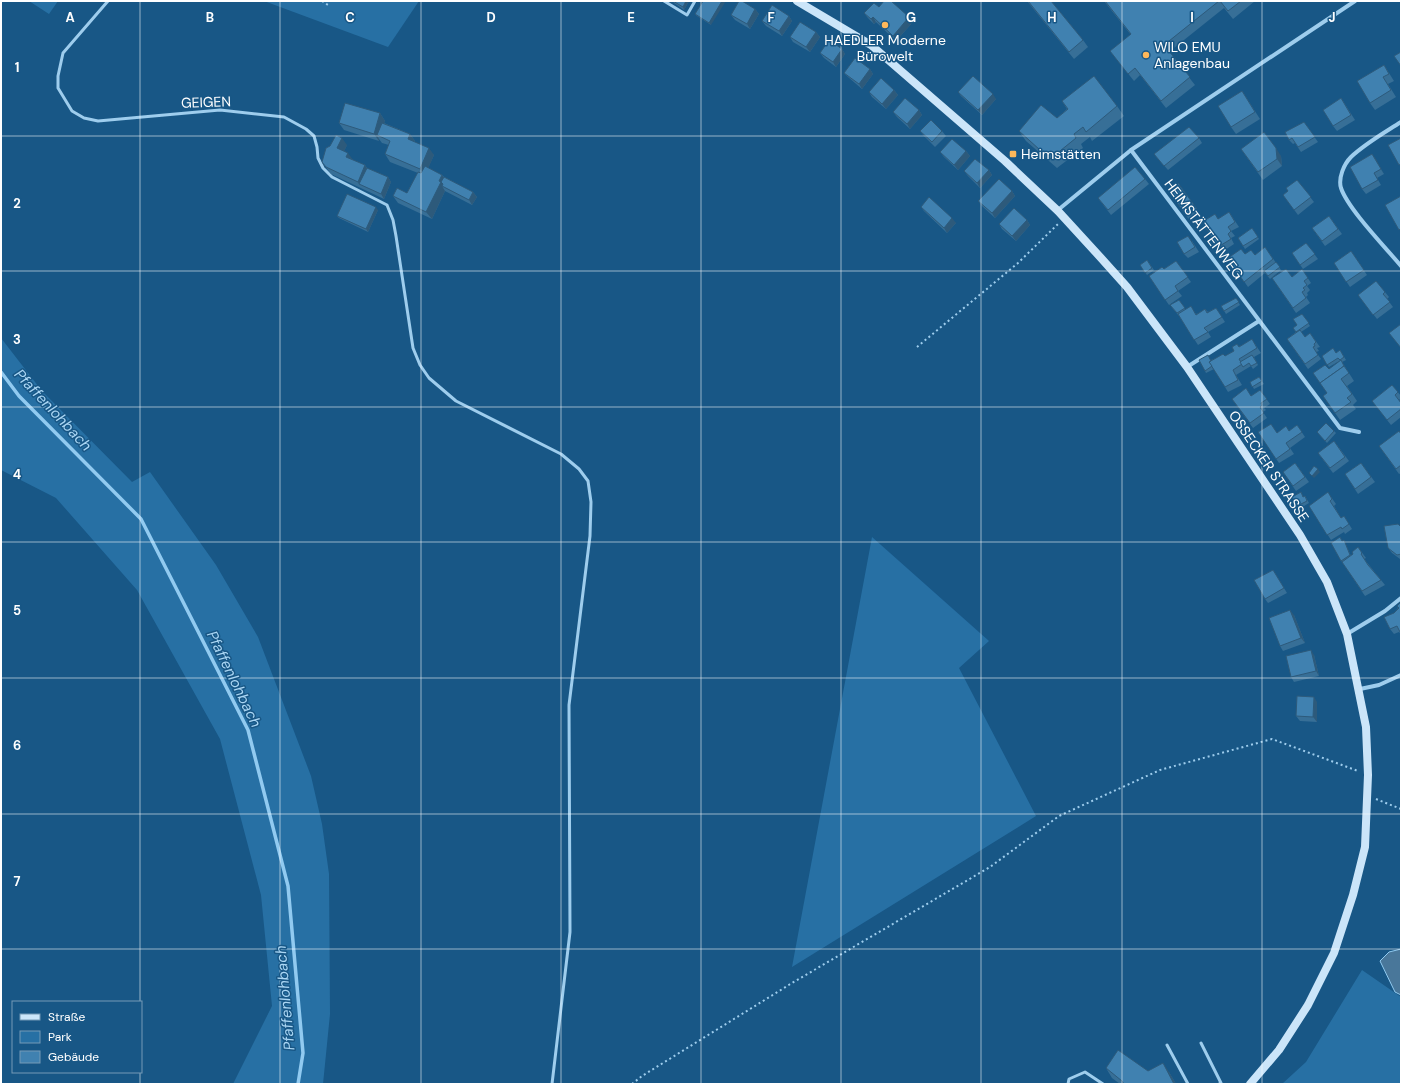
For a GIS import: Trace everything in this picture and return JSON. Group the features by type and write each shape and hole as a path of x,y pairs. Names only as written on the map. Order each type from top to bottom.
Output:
{"street":[{"name":"OSSECKER STRASSE","path":"797,1 871,45 960,121 1058,211 1127,287 1187,367 1300,535 1327,582 1347,634 1360,690 1366,727 1368,775 1365,847 1353,895 1334,953 1308,1005 1279,1050 1250,1084"},
{"path":"1058,211 1131,150 1355,1"},
{"path":"1401,122 1376,138 1351,157 1345,166 1341,178 1341,188 1355,211 1401,266"},
{"name":"HEIMSTÄTTENWEG","path":"1131,150 1340,428 1359,432"},
{"path":"1187,367 1259,321"},
{"path":"1347,634 1385,611 1401,598"},
{"path":"1360,690 1379,685 1401,675"}],"lane":[{"name":"GEIGEN","path":"108,1 63,53 58,88 72,111 84,118 98,121 220,110 284,117 306,129 314,136 318,147 318,158 323,168 332,177 387,205 393,220 413,348 420,365 428,378 456,401 561,454 579,469 588,481 591,502 590,536 569,704 570,932 552,1084"},
{"path":"664,1 687,15 695,1"},
{"path":"1201,1043 1221,1083 1219,1084"},
{"path":"1167,1045 1188,1084"},
{"path":"1068,1084 1069,1079 1085,1072 1103,1084"}],"path":[{"path":"322,1 328,5"},
{"path":"918,348 1018,263 1064,218"},
{"path":"632,1084 792,983 990,867 1059,816 1160,770 1272,739 1368,775"},
{"path":"1367,794 1401,809"}],"green space":[{"path":"29,1 58,1 49,14"},
{"path":"264,1 419,1 388,47"},
{"path":"1,338 42,391 132,482 150,472 216,565 258,637 311,776 322,824 329,874 330,1014 323,1084 233,1084 272,1006 261,895 220,739 137,590 56,498 1,470"},
{"path":"872,537 989,641 959,668 1036,816 792,967"},
{"path":"1362,970 1401,997 1401,1084 1282,1084 1306,1062"}],"shaded area":[{"path":"1401,949 1401,995 1395,992 1380,961 1389,952"}],"building":[{"path":"673,1 686,1 683,7"},
{"path":"703,1 722,1 709,23 695,14"},
{"path":"739,1 742,1 755,9 747,24 731,15"},
{"path":"884,1 891,1 909,17 893,36 873,17 871,19 864,13 874,3 879,7"},
{"path":"1028,1 1051,1 1083,40 1069,52"},
{"name":"WILO EMU Anlagenbau","path":"1105,1 1219,1 1164,45 1190,77 1161,101 1135,68 1128,74 1110,51 1131,34"},
{"path":"1220,1 1241,1 1228,11"},
{"path":"772,5 789,16 779,31 762,21"},
{"path":"800,22 816,32 806,47 790,37"},
{"path":"829,40 842,49 833,62 820,53"},
{"path":"1401,52 1401,66 1394,56"},
{"path":"855,58 870,69 859,84 844,73"},
{"path":"1384,65 1389,74 1383,77 1391,90 1370,103 1357,81"},
{"path":"973,76 993,94 978,110 958,92"},
{"path":"1094,76 1117,106 1086,132 1083,127 1074,134 1076,138 1050,159 1019,131 1041,105 1057,118 1068,109 1062,101"},
{"path":"881,78 894,90 882,104 869,92"},
{"path":"1242,91 1255,112 1231,127 1218,106"},
{"path":"905,98 919,110 907,124 893,112"},
{"path":"1341,98 1351,115 1333,126 1323,110"},
{"path":"345,103 380,113 374,134 339,123"},
{"path":"931,120 942,131 932,142 920,131"},
{"path":"1304,122 1315,137 1298,147 1292,138 1289,140 1285,132"},
{"path":"382,123 410,134 408,139 429,148 420,169 385,154 390,141 377,135"},
{"path":"1189,127 1199,138 1164,166 1154,154"},
{"path":"1264,132 1276,148 1277,159 1258,172 1241,149"},
{"path":"336,135 342,138 337,148 348,153 346,157 365,165 358,182 326,167 322,162 326,148 330,146"},
{"path":"1401,138 1401,164 1399,165 1388,145"},
{"path":"952,139 966,151 954,165 940,152"},
{"path":"1372,154 1381,169 1374,173 1378,180 1362,189 1350,167"},
{"path":"975,159 989,170 977,183 964,171"},
{"path":"425,166 442,175 439,181 441,182 426,212 393,196 397,188 407,193 418,172 421,173"},
{"path":"1135,167 1145,179 1108,210 1098,198"},
{"path":"367,168 388,177 381,194 359,184"},
{"path":"444,177 473,192 469,200 442,186 443,184 441,182"},
{"path":"999,179 1012,191 992,213 978,201"},
{"path":"1297,180 1311,197 1294,210 1283,195 1288,191 1286,188"},
{"path":"1178,183 1197,209 1187,216 1168,190"},
{"path":"347,194 376,207 366,229 337,216"},
{"path":"1401,196 1401,228 1399,230 1385,205"},
{"path":"929,197 952,218 944,228 921,207"},
{"path":"1014,208 1027,220 1012,236 999,224"},
{"path":"1229,212 1235,222 1228,227 1231,231 1228,234 1231,239 1218,247 1202,222 1215,214 1218,219"},
{"path":"1329,216 1338,229 1322,241 1312,228"},
{"path":"1252,228 1258,237 1243,246 1238,238"},
{"path":"1188,236 1195,247 1184,254 1177,242"},
{"path":"1306,243 1315,254 1300,265 1292,253"},
{"path":"1265,247 1273,259 1244,282 1228,258 1241,249 1245,254 1251,250 1255,255"},
{"path":"1351,251 1364,270 1346,282 1334,263"},
{"path":"1147,260 1152,268 1145,273 1140,265"},
{"path":"1176,261 1188,277 1175,286 1178,291 1165,300 1149,276 1162,267 1164,269"},
{"path":"1276,262 1280,267 1268,276 1264,271"},
{"path":"1286,269 1292,277 1302,269 1308,278 1304,281 1307,285 1303,288 1305,290 1302,292 1306,298 1293,308 1272,278"},
{"path":"1376,281 1385,292 1383,294 1390,302 1373,315 1358,295"},
{"path":"1236,298 1239,302 1224,311 1221,306"},
{"path":"1179,300 1185,308 1177,313 1170,305"},
{"path":"1191,306 1196,315 1205,309 1207,313 1216,308 1222,317 1204,328 1208,332 1194,340 1178,314"},
{"path":"1302,314 1309,323 1296,332 1293,328 1297,325 1293,319"},
{"path":"1401,324 1401,348 1389,333"},
{"path":"1300,330 1305,337 1310,333 1316,342 1314,344 1315,346 1313,347 1318,355 1305,364 1287,339"},
{"path":"1252,339 1257,348 1239,359 1242,364 1233,370 1238,380 1225,387 1209,362 1223,354 1225,356 1234,351 1232,347 1237,344 1239,347"},
{"path":"1333,348 1336,353 1340,350 1344,357 1340,360 1338,358 1327,365 1322,356"},
{"path":"1208,355 1211,361 1209,362 1212,366 1205,371 1199,360"},
{"path":"1252,355 1257,363 1251,366 1249,363 1243,367 1240,362"},
{"path":"1341,360 1344,366 1320,383 1313,373 1325,365 1329,369"},
{"path":"1344,366 1349,373 1341,379 1352,394 1347,398 1351,402 1335,413 1323,396 1327,393 1320,383"},
{"path":"1259,377 1262,381 1252,387 1250,382"},
{"path":"1392,385 1398,392 1395,395 1401,403 1401,409 1387,420 1372,401"},
{"path":"1246,388 1251,396 1260,390 1267,399 1261,403 1262,405 1260,407 1264,413 1250,423 1232,399"},
{"path":"1326,423 1334,431 1325,441 1317,432"},
{"path":"1271,424 1277,433 1286,426 1289,431 1297,425 1302,432 1286,443 1290,449 1276,459 1258,432"},
{"path":"1399,431 1401,434 1401,465 1396,469 1379,446"},
{"path":"1334,441 1345,457 1330,468 1318,453"},
{"path":"1295,463 1305,477 1293,486 1283,472"},
{"path":"1361,463 1371,477 1355,489 1345,474"},
{"path":"1314,466 1318,469 1312,476 1309,473"},
{"path":"1301,492 1307,501 1297,506 1292,497"},
{"path":"1328,492 1332,499 1330,501 1341,518 1344,516 1349,524 1342,529 1341,527 1327,535 1309,506"},
{"path":"1398,524 1401,526 1401,554 1397,555 1388,548 1384,526"},
{"path":"1340,537 1342,541 1344,540 1350,555 1341,561 1331,543"},
{"path":"1358,547 1368,565 1381,580 1362,591 1342,562 1353,554 1352,552"},
{"path":"1273,570 1284,588 1265,599 1254,580"},
{"path":"1401,602 1400,632 1397,626 1390,629 1384,617 1394,613 1399,608 1397,606"},
{"path":"1290,610 1301,638 1280,646 1269,618"},
{"path":"1311,650 1316,671 1291,677 1286,656"},
{"path":"1297,696 1314,697 1313,717 1296,716"},
{"path":"1118,1050 1148,1071 1163,1063 1174,1084 1124,1084 1106,1068"}],"waterway":[{"name":"Pfaffenlohbach","path":"1,372 19,396 141,519 248,730 288,886 303,1053 298,1084"}],"place":[{"name":"HAEDLER Moderne Bürowelt","path":"885,25"},
{"name":"WILO EMU Anlagenbau","path":"1146,55"},
{"name":"Heimstätten","path":"1013,154"}]}
